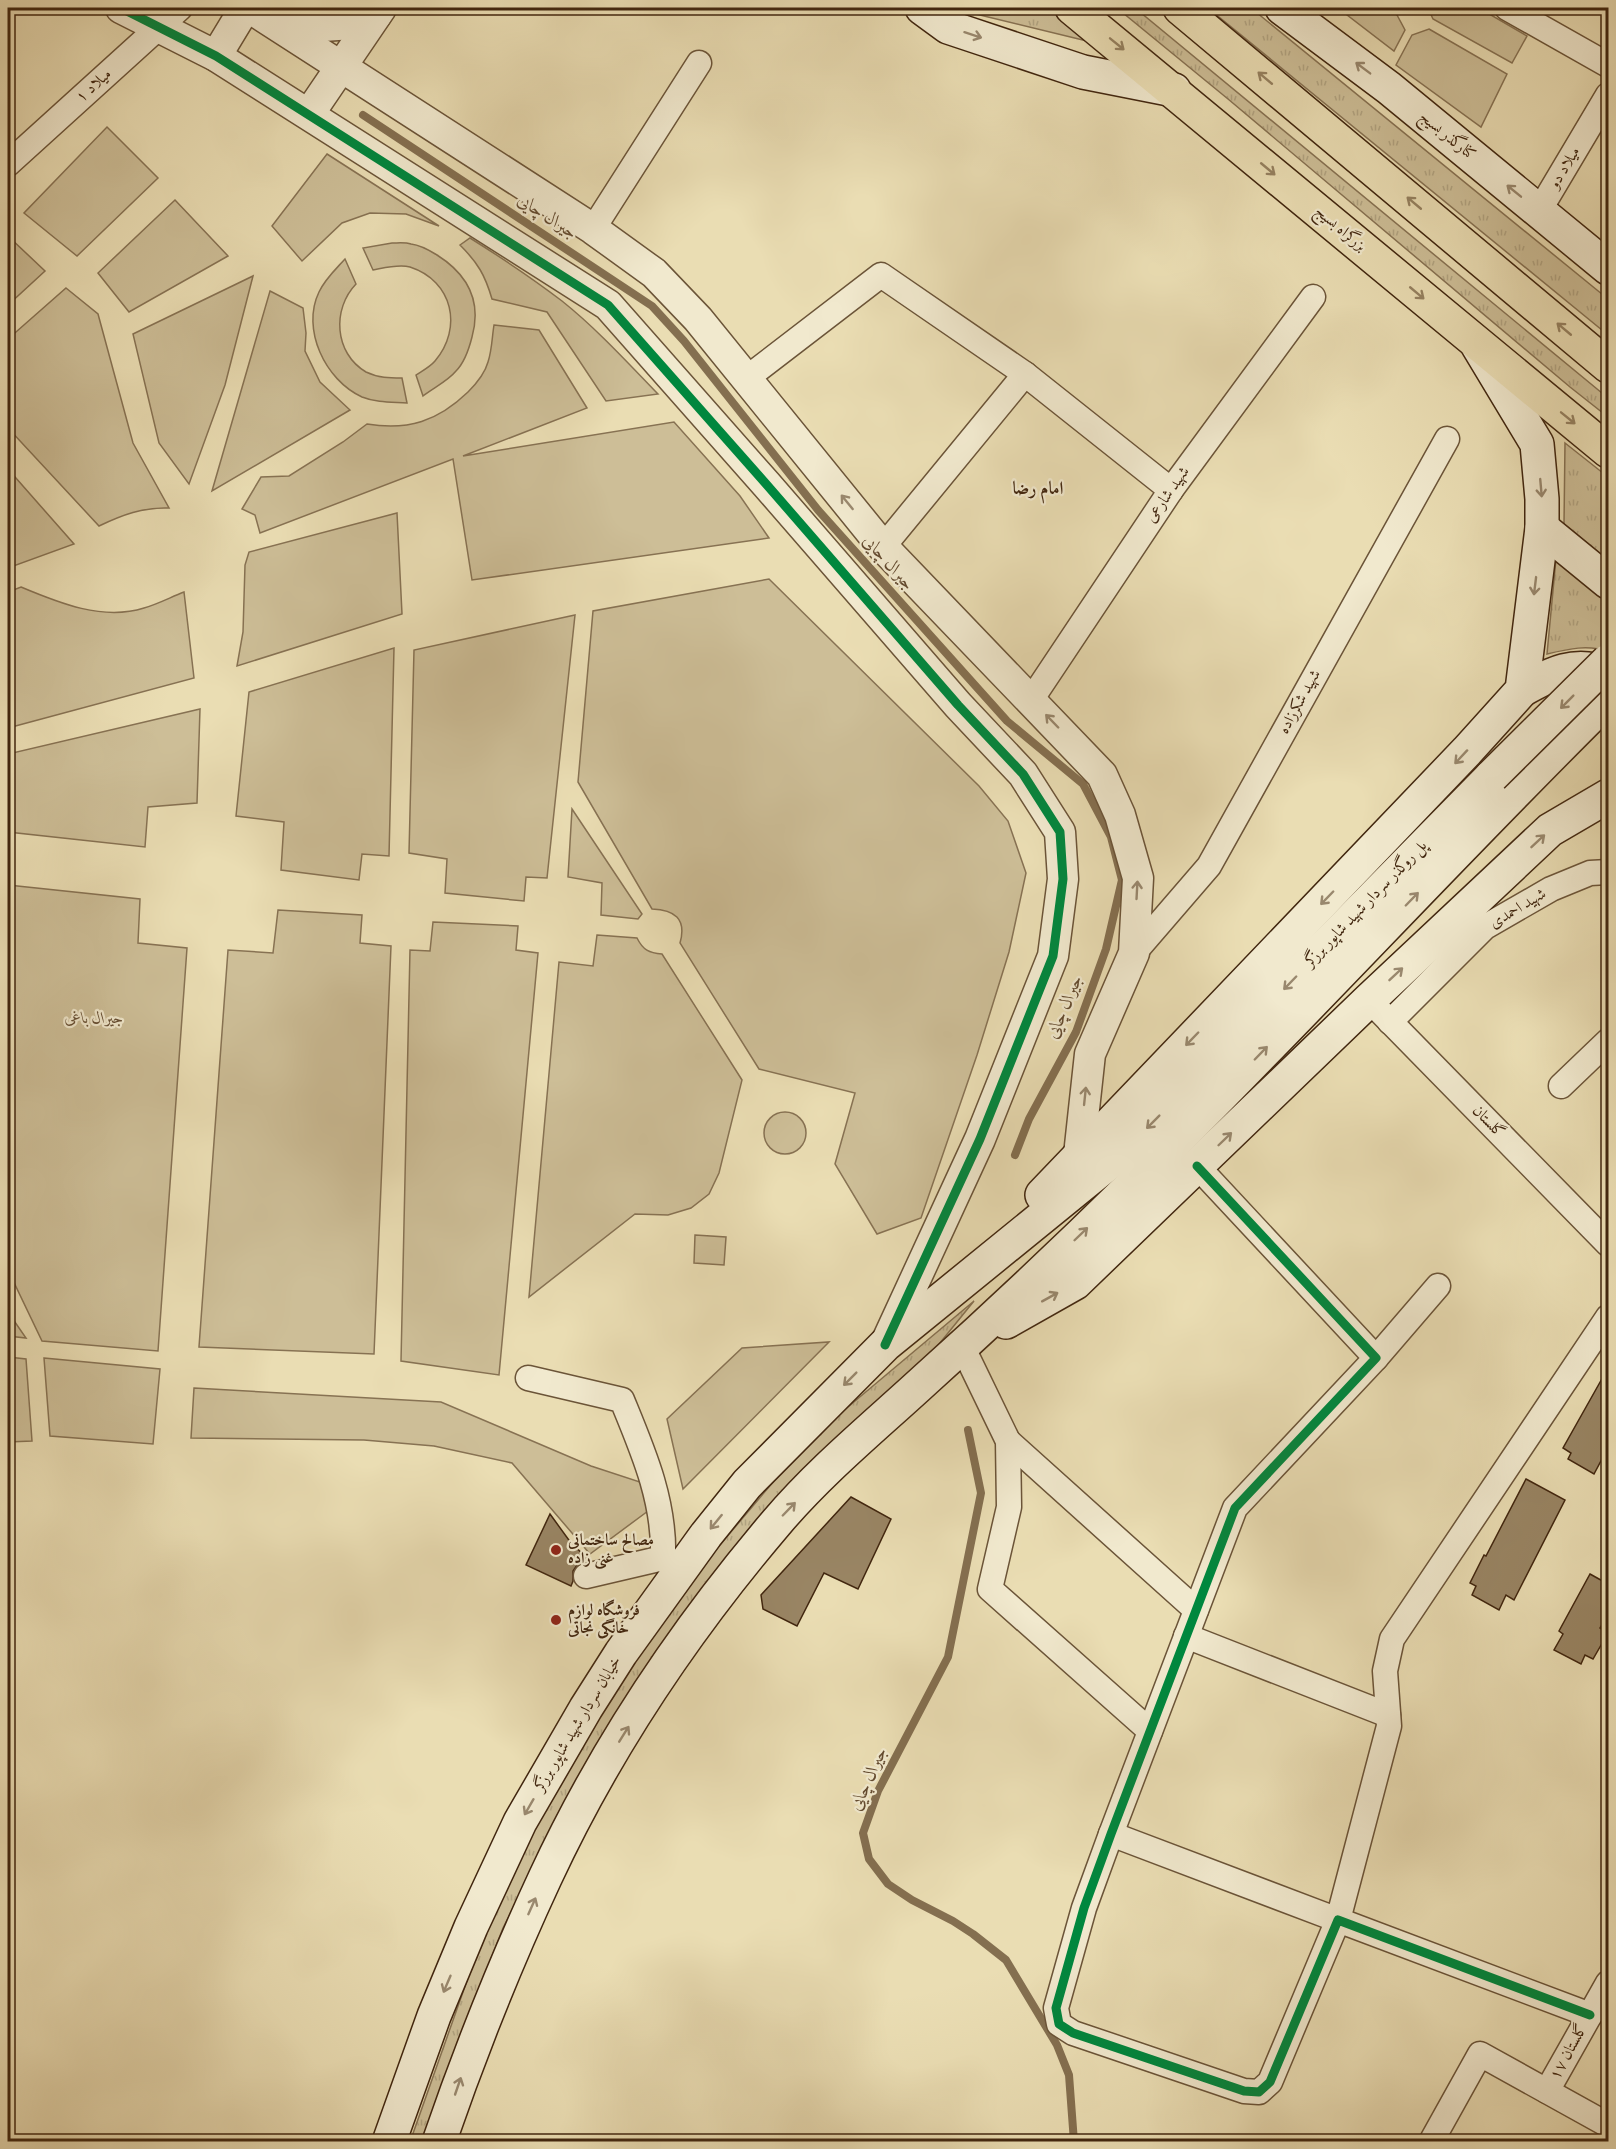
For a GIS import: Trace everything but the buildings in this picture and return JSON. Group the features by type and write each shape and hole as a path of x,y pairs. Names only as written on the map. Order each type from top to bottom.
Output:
{"highway":[{"name":"بزرگراه بسیج","path":"1072,8 1608,451"},
{"path":"1180,8 1608,366"}],"main road":[{"path":"922,8 948,27 1083,72 1174,90"},
{"name":"کنارگذر بسیج","path":"1282,8 1389,88 1608,268"},
{"path":"1476,342 1537,444 1542,528 1522,690"},
{"path":"1542,528 1608,582"},
{"name":"پل روگذر سردار شهید شاپور برزگر","path":"962,1346 1132,1185 1502,786 1608,661"},
{"path":"973,1272 1079,1155 1451,768 1522,690 1552,673 1574,668 1596,669 1608,674"},
{"name":"پل روگذر سردار شهید شاپور برزگر","path":"973,1272 1126,1149 1502,786 1608,699"},
{"path":"439,2142 469,2055 546,1876 580,1809 653,1688 703,1617 778,1520 840,1457 962,1346 1075,1283 1197,1166 1379,1011 1550,830 1608,796"},
{"name":"خیابان سردار شهید شاپور برزگر","path":"389,2142 434,2016 471,1927 520,1822 672,1563 885,1345 973,1272"}],"street":[{"path":"121,8 170,17 216,56 608,305 958,705 1023,774 1060,832 1063,879 1053,956 980,1139 885,1345"},
{"path":"216,56 245,8"},
{"path":"250,8 592,230 654,273 747,378 883,547 1102,775 1120,815 1138,878 1134,953 1090,1054 1079,1155"},
{"path":"294,8 323,26 353,24 379,11"},
{"path":"1507,8 1608,65"},
{"path":"309,114 379,11"},
{"name":"میلاد ۱","path":"8,164 170,17"},
{"path":"592,230 699,63"},
{"name":"میلاد دو","path":"1539,211 1608,95"},
{"path":"747,378 881,275 1025,374 1171,490"},
{"name":"شهید شارعی","path":"1031,699 1171,490 1313,297"},
{"path":"883,547 1025,374"},
{"name":"شهید شکرزاده","path":"1134,953 1209,866 1447,438"},
{"name":"شهید احمدی","path":"1379,1011 1485,927 1551,889 1590,873 1608,872"},
{"name":"گلستان","path":"1379,1011 1608,1244"},
{"path":"1561,1086 1608,1041"},
{"path":"1197,1166 1376,1358"},
{"path":"1438,1287 1376,1358 1235,1508 1110,1833 1084,1908 1056,2008 1059,2024 1073,2033 1244,2091 1259,2092 1270,2082 1338,1920 1389,1726 1385,1671 1392,1639 1608,1317"},
{"path":"962,1346 1008,1441 1196,1610"},
{"path":"528,1378 622,1400 650,1468 672,1563 586,1576"},
{"path":"1008,1441 1009,1507 990,1589 1150,1731"},
{"path":"1186,1636 1388,1715"},
{"path":"1110,1833 1590,2015"},
{"name":"گلستان ۱۷","path":"1547,2091 1608,1983"},
{"path":"1431,2142 1480,2054 1608,2125"}],"green space":[{"path":"951,8 1050,8 1091,42"},
{"path":"1117,8 1135,8 1608,398 1608,417 1570,387"},
{"path":"1208,8 1251,8 1608,299 1608,335"},
{"path":"1338,8 1385,8 1397,15 1405,30 1394,51"},
{"path":"1428,8 1479,8 1527,36 1512,63 1433,19"},
{"path":"1429,29 1507,74 1481,127 1396,65 1412,35"},
{"path":"107,127 158,178 77,256 24,213"},
{"path":"327,154 439,226 406,214 370,213 342,223 302,261 272,226"},
{"path":"175,200 228,256 129,312 98,273"},
{"path":"8,236 45,271 8,305"},
{"path":"470,238 517,268 562,301 600,334 658,394 606,401 547,312 492,299 480,270 460,245"},
{"path":"392,243 418,245 437,255 457,271 473,300 475,324 470,346 464,359 453,375 423,396 416,375 433,363 444,348 451,320 449,307 436,283 425,274 405,266 373,270 363,248"},
{"path":"345,259 356,284 348,294 340,318 342,342 355,364 366,372 380,377 402,378 407,403 362,397 337,379 320,352 313,322 314,306 324,283"},
{"path":"253,276 225,385 189,484 159,443 133,334"},
{"path":"66,288 98,314 133,443 169,508 133,512 99,526 8,428 8,339"},
{"path":"270,291 303,308 306,333 305,351 320,382 350,410 212,491"},
{"path":"494,325 539,330 587,408 463,456 674,422 740,496 769,538 472,580 453,459 260,533 255,515 242,509 261,477 289,476 367,424 409,425 434,417 445,410 468,392 487,366"},
{"path":"1565,443 1608,477 1608,560 1564,524"},
{"path":"8,469 74,544 8,568"},
{"path":"397,513 402,614 237,666 243,632 245,565 249,552"},
{"path":"1556,559 1608,602 1608,652 1586,648 1547,654"},
{"path":"769,579 979,786 1008,821 1026,873 1009,952 977,1055 921,1218 877,1234 835,1164 855,1093 759,1069 680,943 682,927 677,917 667,911 652,909 578,782 593,611"},
{"path":"21,587 66,604 113,612 144,608 184,592 194,678 8,728 8,592"},
{"path":"575,615 547,878 526,877 524,901 445,893 447,859 409,853 414,650"},
{"path":"394,648 389,856 362,854 359,880 281,870 284,822 236,816 249,692"},
{"path":"200,709 197,803 148,807 145,847 8,832 8,754"},
{"path":"572,809 642,914 638,919 601,915 602,883 568,877"},
{"name":"جیرال باغی","path":"8,885 140,899 138,943 187,948 158,1351 42,1341 8,1270"},
{"path":"278,910 362,915 360,943 391,946 374,1354 199,1347 228,950 273,953"},
{"path":"433,922 518,926 516,950 538,953 499,1375 401,1361 410,950 430,951"},
{"path":"597,935 637,938 647,950 662,954 742,1080 719,1173 709,1194 691,1208 668,1215 635,1214 529,1297 559,962 593,966"},
{"path":"785,1112 800,1118 806,1133 800,1148 785,1154 770,1148 764,1133 770,1118"},
{"path":"695,1235 726,1237 724,1265 694,1263"},
{"path":"974,1301 565,1805 503,1928 463,2031 425,2141 410,2142 487,1924 549,1800 617,1684 692,1578 774,1481 836,1417"},
{"path":"8,1312 26,1338 8,1336"},
{"path":"829,1342 683,1489 667,1419 742,1348"},
{"path":"8,1357 26,1359 32,1441 8,1442"},
{"path":"44,1358 160,1369 153,1444 50,1436"},
{"path":"194,1388 441,1402 591,1466 643,1483 648,1511 590,1554 512,1463 434,1446 364,1440 191,1438"}],"waterway":[{"name":"جیرال چایی","path":"363,115 652,306 684,341 818,510 1007,721 1083,784 1111,837 1122,880 1106,949 1076,1032 1029,1119 1015,1155"},
{"name":"جیرال چایی","path":"968,1430 981,1493 948,1657 878,1791 863,1833 869,1859 888,1884 912,1900 953,1921 1006,1960 1057,2045 1069,2075 1074,2142"}],"cycle path":[{"path":"121,8 216,56 608,305 958,705 1023,774 1060,832 1063,879 1053,956 980,1139 885,1345"},
{"path":"1197,1166 1376,1358 1235,1508 1084,1908 1056,2008 1059,2024 1073,2033 1244,2091 1259,2092 1270,2082 1338,1920 1590,2015"}],"place":[{"name":"مصالح ساختمانی غنی زاده","path":"556,1550"},
{"name":"فروشگاه لوازم خانگی نجاتی","path":"556,1620"}],"district":[{"name":"امام رضا","path":"1038,489"}]}
